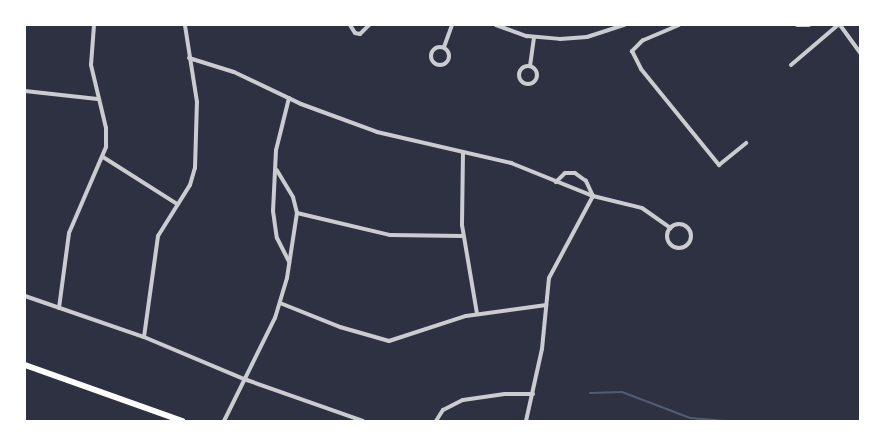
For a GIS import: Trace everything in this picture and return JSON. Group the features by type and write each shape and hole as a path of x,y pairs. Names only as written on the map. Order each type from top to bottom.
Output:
{"main road":[{"path":"25,365 182,421"}],"street":[{"path":"144,336 154,250 164,223 190,185 195,168 197,102 185,25"},
{"path":"350,25 357,34 366,32 369,25"},
{"path":"444,47 452,25"},
{"path":"496,25 534,37 586,37 625,25"},
{"path":"679,25 643,40 632,51 641,69 719,165 746,143"},
{"path":"797,25 809,25"},
{"path":"791,65 839,25 860,53"},
{"path":"59,308 69,233 103,157 106,133 91,65 92,26"},
{"path":"530,66 534,37"},
{"path":"438,47 444,47 448,51 449,60 442,65 437,64 432,52 438,47"},
{"path":"189,58 234,72 289,98 401,140 511,163 593,196 649,211 670,228"},
{"path":"530,66 536,70 537,78 526,83 520,77 520,71 530,66"},
{"path":"25,90 98,99"},
{"path":"289,98 276,150 277,170 274,227 280,246 290,262"},
{"path":"463,152 463,236 477,314"},
{"path":"103,157 177,204"},
{"path":"224,421 280,303 290,262 297,213 293,197 277,170"},
{"path":"556,182 565,172 575,173 586,181 593,196"},
{"path":"526,421 533,394 553,269 593,196"},
{"path":"297,213 390,234 463,236"},
{"path":"681,224 688,228 691,235 688,244 679,248 670,244 668,234 670,228 681,224"},
{"path":"25,296 144,336 244,379 363,421"},
{"path":"280,303 340,327 389,340 477,314 546,305"},
{"path":"436,421 443,410 463,400 505,394 533,394"}],"waterway":[{"path":"590,393 622,392 690,418 725,421"}]}
